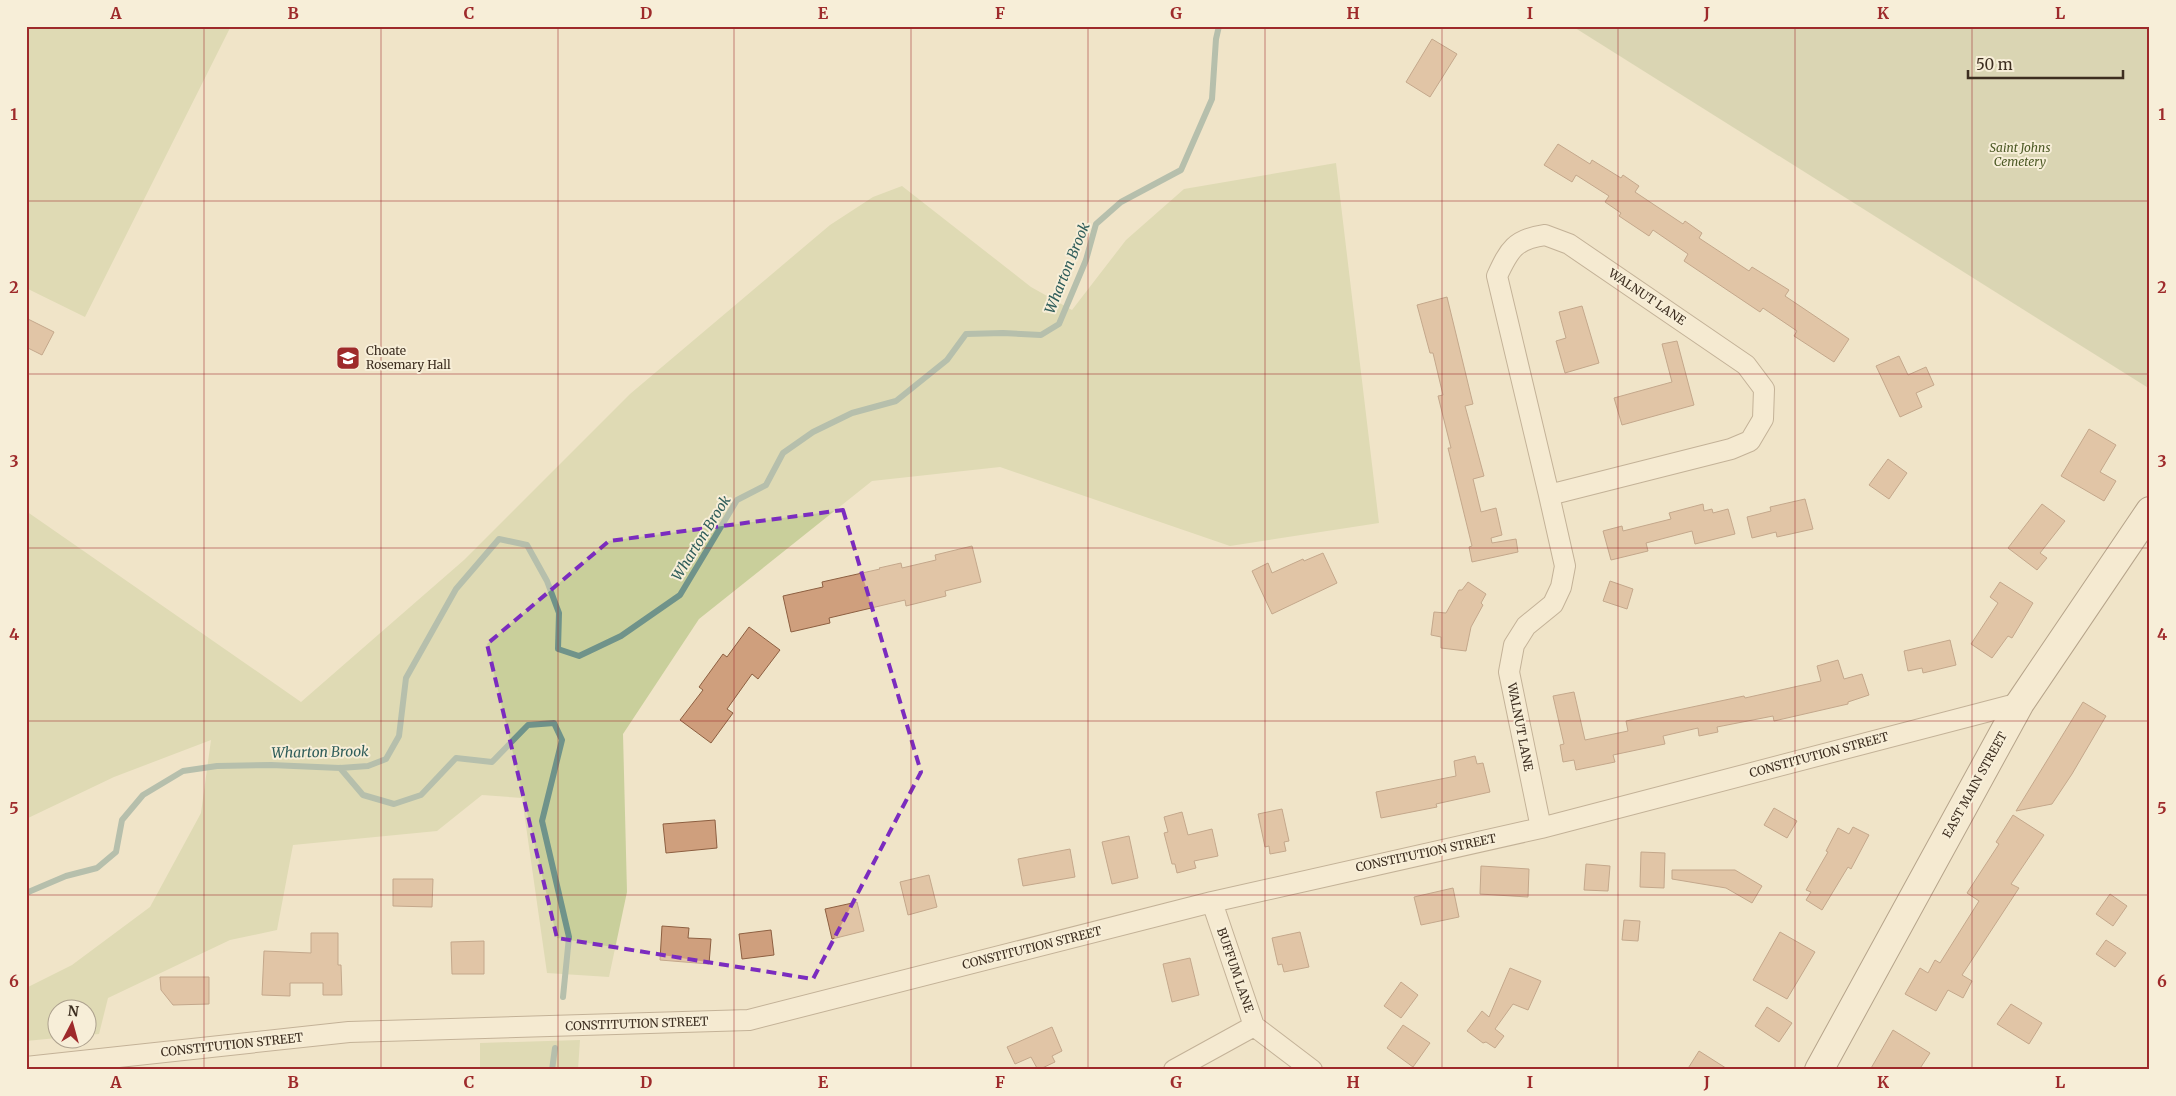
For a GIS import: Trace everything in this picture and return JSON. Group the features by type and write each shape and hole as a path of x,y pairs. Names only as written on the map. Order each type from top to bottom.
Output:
{"main road":[{"name":"EAST MAIN STREET","path":"1819,1070 2020,703 2150,511"}],"street":[{"name":"WALNUT LANE","path":"1541,828 1509,672 1514,645 1526,626 1554,604 1561,587 1565,566 1496,276 1508,252 1527,238 1544,235 1569,244 1746,365 1764,389 1763,419 1750,441 1731,449 1549,495"},
{"name":"CONSTITUTION STREET","path":"26,1067 349,1032 749,1020 1212,902 1541,828 2020,703"},
{"name":"BUFFUM LANE","path":"1212,902 1254,1026 1312,1070"},
{"path":"1174,1070 1254,1026"}],"highlighted area":[{"path":"843,510 921,772 813,979 557,938 487,644 609,541"}],"green space":[{"path":"26,26 231,26 85,317 26,288"},
{"name":"Saint Johns Cemetery","path":"1572,26 2150,26 2150,389"},
{"path":"1336,163 1379,523 1230,546 1000,467 872,481 699,619 623,734 627,892 609,977 547,973 522,798 482,795 437,831 293,845 277,930 230,940 108,998 99,1034 98,998 48,998 48,1039 26,1041 26,988 72,965 150,907 201,813 211,740 114,777 26,819 26,511 301,702 464,560 630,394 830,225 873,197 902,186 1031,287 1072,310 1126,240 1184,189"},
{"path":"580,1040 578,1070 480,1070 480,1043"}],"building":[{"path":"1432,39 1457,54 1430,97 1406,82"},
{"path":"1558,144 1590,164 1592,160 1621,178 1623,175 1639,186 1635,192 1683,224 1685,221 1702,233 1699,238 1749,271 1752,267 1789,290 1785,296 1849,339 1834,362 1794,336 1797,331 1763,308 1760,312 1684,261 1688,254 1653,230 1649,236 1619,216 1621,213 1605,202 1609,196 1576,175 1572,182 1544,165"},
{"path":"1447,297 1473,404 1465,406 1484,476 1473,479 1481,512 1496,508 1502,535 1491,538 1492,543 1516,539 1518,552 1472,562 1469,547 1472,546 1448,448 1451,448 1438,396 1443,395 1433,353 1430,353 1417,305"},
{"path":"1582,306 1599,363 1565,373 1556,341 1566,338 1559,312"},
{"path":"26,318 54,332 42,355 26,347"},
{"path":"1677,341 1694,405 1622,425 1614,398 1672,382 1662,344"},
{"path":"1899,356 1908,375 1926,367 1934,385 1916,393 1922,407 1900,417 1876,366"},
{"path":"2089,429 2116,445 2100,472 2116,481 2104,501 2061,476"},
{"path":"1888,459 1907,473 1889,499 1869,485"},
{"path":"1805,499 1813,529 1777,537 1776,532 1752,538 1747,517 1771,511 1770,507"},
{"path":"1703,504 1704,511 1712,509 1713,513 1728,509 1735,534 1695,544 1692,531 1646,543 1648,551 1611,560 1603,531 1622,526 1623,531 1671,519 1669,513"},
{"path":"2042,504 2065,521 2040,553 2047,558 2037,570 2008,548"},
{"path":"972,546 981,582 945,591 946,596 906,606 905,600 829,618 830,623 791,632 783,596 823,587 822,582 879,568 901,563 902,568 936,560 935,555"},
{"path":"1323,553 1337,583 1272,614 1252,571 1268,563 1272,573 1303,559 1304,561"},
{"path":"1610,581 1633,589 1627,609 1603,601"},
{"path":"1468,582 1486,594 1481,603 1483,605 1471,627 1466,651 1441,648 1441,637 1431,635 1434,612 1446,613 1459,590 1462,590"},
{"path":"2000,582 2033,603 2012,638 2008,636 1992,658 1971,644 1998,603 1990,597"},
{"path":"749,627 780,650 758,679 752,674 727,709 733,713 711,743 680,720 703,690 699,687 723,654 727,657"},
{"path":"1950,640 1956,665 1923,673 1922,668 1908,671 1904,651"},
{"path":"1838,660 1844,679 1862,674 1869,695 1848,702 1848,704 1774,721 1773,716 1717,727 1718,732 1699,736 1698,728 1663,736 1665,744 1613,755 1615,762 1576,770 1574,760 1563,762 1560,745 1564,744 1553,696 1574,692 1585,740 1628,731 1626,721 1821,681 1817,666"},
{"path":"2083,702 2106,716 2072,774 2052,804 2016,811"},
{"path":"1475,756 1477,764 1483,763 1490,792 1436,804 1437,807 1381,818 1376,792 1456,776 1454,761"},
{"path":"1774,808 1797,821 1787,838 1764,825"},
{"path":"1282,809 1289,841 1284,842 1286,851 1270,854 1269,846 1265,847 1258,814"},
{"path":"1182,812 1188,835 1212,829 1218,856 1194,861 1196,868 1177,873 1175,864 1172,864 1164,833 1168,832 1164,817"},
{"path":"2013,815 2044,835 2011,884 2019,888 1962,975 1972,981 1963,998 1948,990 1936,1011 1905,994 1920,968 1928,973 1935,960 1940,963 1979,901 1967,893 1999,844 1996,842"},
{"path":"715,820 717,848 666,853 663,824"},
{"path":"1853,827 1869,835 1851,869 1848,867 1822,910 1806,900 1811,892 1806,890 1828,852 1826,851 1838,828 1849,834"},
{"path":"1129,836 1138,878 1112,884 1102,842"},
{"path":"1070,849 1075,877 1023,886 1018,859"},
{"path":"1641,852 1665,853 1664,888 1640,887"},
{"path":"1586,864 1610,866 1608,891 1584,890"},
{"path":"1481,866 1529,869 1528,897 1480,894"},
{"path":"1672,870 1735,870 1762,886 1752,903 1726,888 1672,879"},
{"path":"929,875 937,907 908,915 900,882"},
{"path":"393,879 433,879 432,907 393,906"},
{"path":"1453,888 1459,917 1421,925 1414,897"},
{"path":"2110,894 2127,906 2113,926 2096,914"},
{"path":"857,902 864,931 832,939 825,909"},
{"path":"1624,920 1640,921 1638,941 1622,940"},
{"path":"662,926 689,928 688,938 711,939 709,964 660,960"},
{"path":"771,930 774,955 742,959 739,934"},
{"path":"1300,932 1309,967 1284,972 1282,964 1278,965 1272,938"},
{"path":"1780,932 1815,952 1787,999 1753,980"},
{"path":"311,933 338,933 338,965 341,965 342,995 323,995 323,983 290,983 290,996 262,995 264,951 311,953"},
{"path":"2106,940 2126,953 2115,967 2096,954"},
{"path":"484,941 484,974 452,974 451,942"},
{"path":"1190,958 1199,995 1172,1002 1163,964"},
{"path":"1510,968 1541,981 1528,1010 1513,1004 1495,1029 1504,1036 1495,1048 1486,1042 1483,1043 1467,1031 1482,1011 1489,1017"},
{"path":"160,977 209,977 209,1004 173,1005 161,990"},
{"path":"1401,982 1418,995 1401,1018 1384,1006"},
{"path":"2011,1004 2042,1023 2029,1044 1997,1024"},
{"path":"1767,1007 1792,1023 1779,1042 1755,1026"},
{"path":"1403,1025 1430,1043 1413,1067 1387,1048"},
{"path":"1052,1027 1062,1051 1052,1056 1055,1062 1038,1070 1031,1057 1015,1064 1007,1047"},
{"path":"1893,1030 1930,1053 1919,1070 1870,1070"},
{"path":"1699,1051 1729,1070 1687,1070"}],"waterway":[{"name":"Wharton Brook","path":"26,893 66,876 97,868 116,852 122,820 143,795 183,771 217,766 271,765 340,768 368,766 386,759 399,736 406,678 456,589 499,539 527,545 547,581 559,613 558,649 579,656 621,636 680,595 737,500 766,485 783,453 813,432 852,413 896,401 947,360 966,334 1041,335 1059,324 1086,260 1096,224 1121,202 1181,170 1212,99 1216,39 1219,26"},
{"path":"340,768 363,795 394,804 421,795 456,758 492,762 528,725 554,723 562,740 542,821 569,937 563,997"},
{"path":"552,1070 555,1048"}],"place":[{"name":"Choate Rosemary Hall","path":"348,358"}]}
